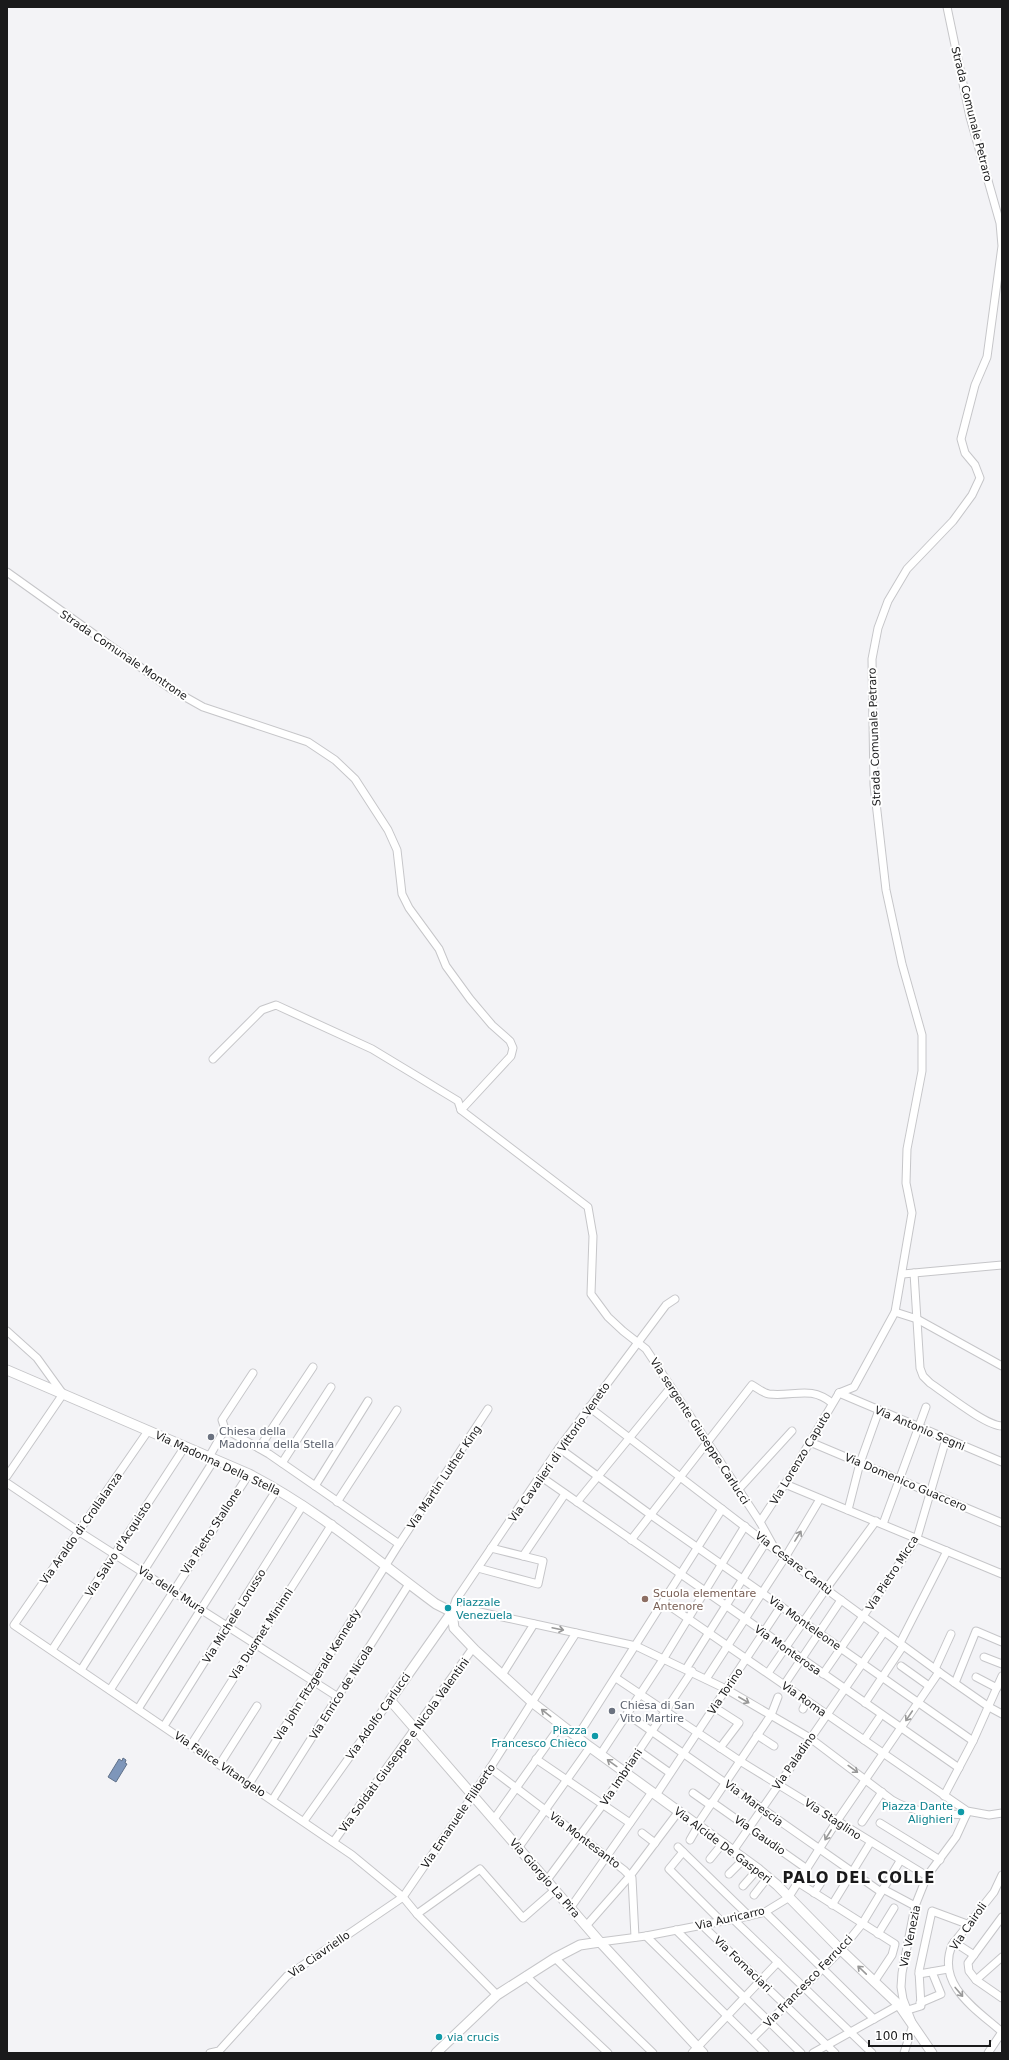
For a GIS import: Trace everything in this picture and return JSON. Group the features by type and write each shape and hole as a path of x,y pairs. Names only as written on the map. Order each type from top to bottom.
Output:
{"street":[{"name":"Strada Comunale Petraro","path":"839,1393 854,1387 895,1312 903,1274 912,1213 906,1183 907,1149 922,1071 922,1035 902,964 886,890 874,785 872,659 878,628 888,601 907,569 953,521 972,495 980,478 975,465 965,452 961,439 975,385 987,357 1002,246 1000,223 970,117 947,7"},
{"name":"Strada Comunale Montrone","path":"7,572 171,690 203,707 308,742 336,760 355,779 388,830 398,850 402,894 409,908 439,949 446,966 470,999 492,1025 510,1041 513,1048 512,1056 461,1110"},
{"path":"213,1059 262,1010 276,1006 372,1049 458,1101 461,1110 588,1207 593,1236 591,1294 608,1317 622,1331 638,1342"},
{"path":"903,1274 1002,1264"},
{"path":"914,1273 920,1368 923,1376 930,1383 980,1418 992,1424 1002,1426"},
{"name":"Via Cavalieri di Vittorio Veneto","path":"452,1612 456,1600 559,1448 666,1305 676,1300"},
{"path":"895,1312 917,1319 1002,1366"},
{"path":"7,1331 37,1358 63,1394 7,1476"},
{"name":"Via sergente Giuseppe Carlucci","path":"638,1342 646,1349 739,1489 775,1549"},
{"path":"259,1448 313,1367"},
{"name":"Via Madonna Della Stella","path":"7,1370 184,1448 249,1474 277,1489 332,1524 436,1604 452,1612"},
{"path":"253,1373 222,1420 225,1429 282,1463 399,1544"},
{"path":"631,1540 752,1385 768,1394 813,1392 823,1396 832,1403"},
{"path":"282,1463 331,1387"},
{"path":"577,1502 671,1387"},
{"name":"Via Lorenzo Caputo","path":"760,1522 785,1484 839,1393"},
{"name":"Via Antonio Segni","path":"839,1393 1002,1462"},
{"path":"315,1486 368,1401"},
{"name":"Via Cesare Cantù","path":"589,1407 884,1632 989,1707 1002,1714"},
{"path":"768,1673 826,1588 879,1523 899,1479 926,1407"},
{"name":"Via Martin Luther King","path":"386,1566 488,1409"},
{"path":"337,1502 397,1410"},
{"path":"848,1510 860,1463 879,1410"},
{"path":"81,1670 144,1572 212,1458 225,1429"},
{"name":"Via Araldo di Crollalanza","path":"14,1625 148,1431"},
{"path":"739,1489 792,1431"},
{"name":"Via Pietro Micca","path":"823,1674 917,1538 946,1439"},
{"name":"Via Domenico Guaccero","path":"810,1442 1002,1523"},
{"name":"Via Salvo d'Acquisto","path":"52,1650 184,1448"},
{"name":"Via Monteleone","path":"559,1448 651,1515 973,1741"},
{"name":"Via Pietro Stallone","path":"110,1690 249,1474"},
{"name":"Via Monterosa","path":"540,1476 959,1768"},
{"name":"Via delle Mura","path":"7,1483 78,1531 173,1590 338,1697"},
{"path":"785,1484 1002,1574"},
{"path":"138,1709 277,1489"},
{"path":"523,1556 565,1494"},
{"path":"706,1679 786,1556 820,1499"},
{"name":"Via Michele Lorusso","path":"164,1726 303,1505"},
{"path":"577,1737 616,1678 722,1509"},
{"name":"Via Dusmet Mininni","path":"191,1745 332,1524"},
{"path":"745,1526 664,1658 600,1755 533,1702 502,1675 454,1628 452,1612 466,1609 636,1646 664,1658 726,1689 810,1738 866,1778 903,1807 923,1812 989,1815 1002,1813"},
{"name":"Via Imbriani","path":"547,1880 625,1773 665,1712 709,1632 766,1542"},
{"path":"478,1568 538,1584 543,1561 491,1548"},
{"path":"865,1703 902,1644 947,1551"},
{"name":"Via John Fitzgerald Kennedy","path":"249,1784 312,1680 386,1566"},
{"name":"Via Enrico de Nicola","path":"272,1800 409,1584"},
{"path":"784,1685 841,1600"},
{"name":"Via Roma","path":"664,1602 944,1796"},
{"name":"Via Torino","path":"571,1907 630,1823 654,1794 684,1753 781,1606"},
{"name":"Via Adolfo Carlucci","path":"304,1821 452,1612"},
{"path":"502,1675 534,1624"},
{"name":"Via Felice Vitangelo","path":"14,1625 334,1841 403,1897 417,1914"},
{"path":"955,1683 976,1631 1002,1642"},
{"name":"Via Paladino","path":"733,1851 761,1808 884,1632"},
{"name":"Via Emanuele Filiberto","path":"403,1897 490,1768 576,1633"},
{"name":"Via Auricarro","path":"436,2053 497,1995 554,1958 580,1945 646,1936 748,1916 765,1912 788,1898 799,1883 837,1821 866,1778 885,1754 929,1686 951,1634"},
{"name":"Via Soldati Giuseppe e Nicola Valentini","path":"334,1841 474,1648"},
{"path":"984,1657 1002,1664"},
{"path":"901,1666 929,1686"},
{"path":"967,1813 944,1796 973,1741 1002,1676"},
{"path":"976,1677 997,1688"},
{"name":"Via Staglino","path":"616,1678 740,1761 870,1843 927,1876"},
{"path":"690,1840 697,1825 711,1803 771,1715 778,1697"},
{"name":"Via Giorgio La Pira","path":"390,1700 472,1795 494,1818 600,1942 698,2051"},
{"path":"803,1709 807,1701"},
{"path":"220,1764 257,1706"},
{"path":"714,1707 738,1723 720,1748"},
{"name":"Via Marescia","path":"627,1714 852,1873 915,1906"},
{"path":"864,1740 878,1718"},
{"path":"494,1818 561,1725"},
{"path":"757,1735 774,1746"},
{"path":"519,1847 590,1747"},
{"path":"639,1751 670,1773"},
{"name":"Via Alcide De Gasperi","path":"600,1755 768,1877 899,2005 932,2053"},
{"path":"536,1759 630,1823"},
{"name":"Via Montesanto","path":"490,1768 630,1876 634,1896 635,1937"},
{"path":"862,1822 882,1792"},
{"name":"Via Gaudio","path":"693,1793 749,1827 807,1868"},
{"path":"586,1926 630,1876 679,1811"},
{"name":"Via Venezia","path":"913,2025 903,1998 902,1973 915,1906 927,1876 956,1837 967,1813"},
{"path":"880,1823 940,1860"},
{"path":"642,1833 655,1843"},
{"path":"710,1859 723,1843"},
{"path":"832,1905 870,1843"},
{"path":"721,1921 669,1869 681,1850 748,1916"},
{"path":"729,1874 744,1859"},
{"name":"Via Francesco Ferrucci","path":"752,2039 841,1950 862,1924 900,1861"},
{"path":"497,1995 417,1914 480,1869 523,1918 555,1890"},
{"path":"743,1886 758,1869"},
{"name":"Via Cairoli","path":"1002,1875 994,1892 954,1942 949,1952 948,1969 955,1988 969,2004 1002,2032"},
{"path":"754,1895 768,1877"},
{"path":"814,1893 822,1881"},
{"path":"799,1883 895,1944 892,1955 874,1982"},
{"name":"Via Ciavriello","path":"210,2053 219,2051 287,1976 403,1897"},
{"path":"878,1934 894,1908"},
{"path":"908,2010 921,2006 920,1974 932,1911 968,1924"},
{"path":"765,1912 874,2019"},
{"path":"1002,1917 968,1963 969,1971 976,1980 1002,1998"},
{"path":"733,1919 852,2032 868,2051"},
{"name":"Via Fornaciari","path":"702,1925 835,2053"},
{"path":"676,1930 802,2053"},
{"path":"646,1936 765,2053"},
{"path":"954,1942 974,1955"},
{"path":"976,1980 1002,1957"},
{"path":"554,1958 653,2053"},
{"path":"698,2051 726,2015 778,1962"},
{"path":"920,1974 948,1969"},
{"path":"920,2003 941,1994 932,1972"},
{"path":"526,1976 608,2053"},
{"path":"813,2053 899,2005"},
{"path":"904,2053 913,2025"},
{"path":"988,2053 1002,2032"}],"water":[{"path":"123,1758 126,1760 125,1763 127,1764 116,1782 108,1777 119,1759 122,1761"}],"place":[{"name":"Chiesa della Madonna della Stella","path":"211,1437"},
{"name":"Scuola elementare Antenore","path":"645,1599"},
{"name":"Piazzale Venezuela","path":"448,1608"},
{"name":"Chiesa di San Vito Martire","path":"612,1711"},
{"name":"Piazza Francesco Chieco","path":"595,1736"},
{"name":"Piazza Dante Alighieri","path":"961,1812"},
{"name":"via crucis","path":"439,2037"}],"district":[{"name":"PALO DEL COLLE","path":"859,1878"}]}
